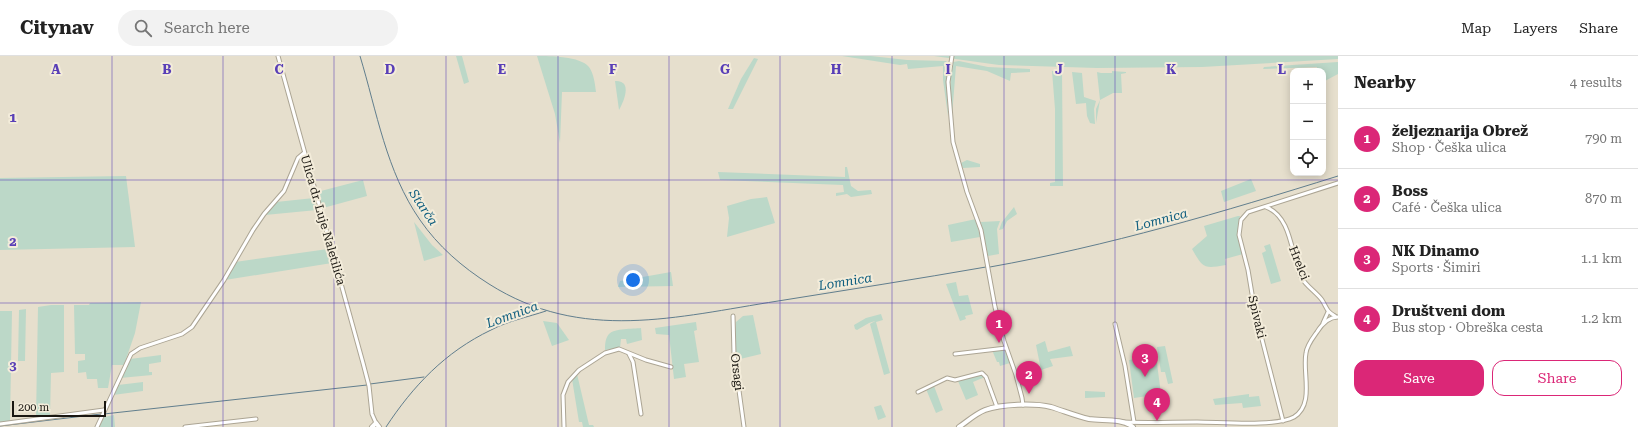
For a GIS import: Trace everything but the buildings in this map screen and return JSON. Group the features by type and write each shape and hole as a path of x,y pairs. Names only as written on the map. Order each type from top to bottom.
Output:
{"main road":[{"path":"959,427 979,413 997,407 1023,405 1051,407 1073,415 1095,420 1123,421 1133,425"},
{"path":"372,427 377,425"}],"street":[{"name":"Ulica dr. Luje Naletilića","path":"278,56 368,385 372,414 377,425"},
{"path":"952,56 948,82 953,142 967,192 981,230 995,307 1006,348 1016,375 1023,405"},
{"path":"97,427 122,371 134,351 182,334 192,327 224,280 253,230 264,214 284,191 298,158 304,153"},
{"path":"1266,207 1338,183"},
{"name":"Spivaki","path":"1266,207 1245,214 1239,225 1239,235 1248,270 1253,301 1283,420"},
{"name":"Hrelci","path":"1266,207 1281,220 1301,277 1323,301 1328,312"},
{"path":"1115,324 1125,366 1133,425 1140,422 1268,423 1294,417 1302,407 1307,384 1306,352 1309,344 1328,312 1337,317"},
{"name":"Orsagi","path":"733,316 734,354 744,427"},
{"path":"1322,324 1337,317"},
{"path":"955,354 1006,348"},
{"path":"564,427 563,395 573,375 585,366 610,352 619,349 671,367"},
{"path":"628,353 632,358 641,414"},
{"path":"918,392 947,378 955,380 982,373 986,377 997,407"},
{"path":"0,424 103,411"},
{"path":"185,427 256,419"},
{"path":"1140,422 1140,427"}],"green space":[{"path":"456,56 462,56 469,82 464,84"},
{"path":"537,56 564,57 585,63 591,70 595,82 596,92 562,92 560,143 555,114"},
{"path":"842,56 871,56 907,60 946,61 949,65 947,82 948,116 943,80 943,66 908,69 907,64 900,65"},
{"path":"934,56 1338,56 1338,59 1202,67 1097,68 999,65"},
{"path":"754,58 758,59 733,109 728,109 741,79"},
{"path":"959,61 988,67 1030,69 1030,72 1011,73 1010,81 987,71 956,66 952,116 951,76 953,62"},
{"path":"1338,62 1338,74 1326,80 1326,68 1263,69 1264,67"},
{"path":"1052,71 1062,71 1063,186 1050,186 1050,183 1055,182 1055,109"},
{"path":"1072,72 1082,73 1084,97 1096,101 1094,109 1095,124 1090,123 1087,116 1086,103 1076,104"},
{"path":"1097,72 1126,72 1121,74 1122,93 1113,93 1100,100"},
{"path":"615,81 624,84 626,92 619,110"},
{"path":"1100,100 1096,123 1096,109"},
{"path":"967,160 980,164 980,167 963,168 961,163"},
{"path":"845,167 847,167 851,186 858,191 871,190 872,194 851,197 847,194 836,196 836,193 844,192 843,185 720,180 718,172 845,177"},
{"path":"126,176 135,247 0,250 0,178"},
{"path":"1251,179 1256,191 1224,202 1221,191"},
{"path":"363,180 367,196 323,208 317,192"},
{"path":"767,197 775,223 727,237 729,218 727,206 751,199"},
{"path":"314,198 317,210 265,215 276,202"},
{"path":"1014,207 1017,214 1007,221 1003,229 999,230 1002,222"},
{"path":"1240,216 1238,235 1243,254 1225,259 1226,265 1213,267 1204,266 1192,249 1207,236 1204,226"},
{"path":"976,219 980,237 951,242 948,225"},
{"path":"1000,221 997,229 999,254 988,256 981,222"},
{"path":"414,222 432,245 443,255 424,261"},
{"path":"1270,244 1281,281 1271,284 1262,253 1266,251 1264,246"},
{"path":"328,249 332,263 225,280 235,262"},
{"path":"671,272 673,286 618,287 620,281"},
{"path":"956,282 959,296 968,295 973,314 965,316 966,319 960,321 946,284"},
{"path":"141,302 135,333 124,365 112,365 108,388 98,388 97,379 87,379 86,372 78,373 78,361 85,360 85,354 75,354 74,305 89,305 90,303"},
{"path":"64,305 64,372 51,373 50,416 36,418 38,307"},
{"path":"26,309 25,361 18,361 19,310"},
{"path":"0,311 12,311 10,421 0,422"},
{"path":"881,314 883,320 876,322 890,373 884,375 870,324 875,321 857,330 855,329 854,325 866,318"},
{"path":"753,315 761,354 736,360 734,341 736,322 743,316"},
{"path":"543,321 557,323 569,340 552,346"},
{"path":"696,322 697,330 694,331 699,362 684,364 686,377 674,379 669,335 656,334 655,328"},
{"path":"641,328 642,340 627,344 626,339 621,339 620,348 605,350 607,338 612,332"},
{"path":"1045,341 1048,352 1070,346 1073,356 1050,359 1053,366 1041,370 1036,345"},
{"path":"1165,346 1173,383 1168,384 1165,372 1161,372 1157,347"},
{"path":"1004,349 1010,363 1000,366 992,350"},
{"path":"161,355 161,362 149,364 149,372 152,372 152,375 120,378 130,359"},
{"path":"1156,356 1161,394 1134,398 1129,360"},
{"path":"577,374 589,425 593,425 594,427 583,427 582,422 579,422 572,379"},
{"path":"982,374 985,377 973,382 978,395 966,400 958,381"},
{"path":"143,382 143,391 113,395 118,385"},
{"path":"934,386 943,410 936,413 926,389"},
{"path":"1085,391 1105,392 1105,397 1085,398"},
{"path":"1249,394 1249,397 1259,396 1261,406 1243,408 1242,403 1215,405 1213,399"},
{"path":"881,405 886,417 878,420 874,407"},
{"path":"114,415 115,427 99,427 104,417"}],"waterway":[{"name":"Lomnica","path":"360,56 377,120 399,182 408,201 427,230 460,263 489,284 524,302 559,314 594,320 630,321 666,318 986,267"},
{"name":"Lomnica","path":"990,267 1078,249 1165,227 1338,176"},
{"name":"Lomnica","path":"386,427 407,398 431,371 459,349 474,339 498,327 546,311"},
{"path":"370,384 424,377"},
{"path":"104,414 367,385"},
{"path":"0,426 101,414"}],"place":[{"name":"željeznarija Obrež","path":"999,343"},
{"name":"NK Dinamo","path":"1145,377"},
{"name":"Boss","path":"1029,394"},
{"name":"Društveni dom","path":"1157,421"}],"water label":[{"name":"Starča","path":"424,207"}]}
